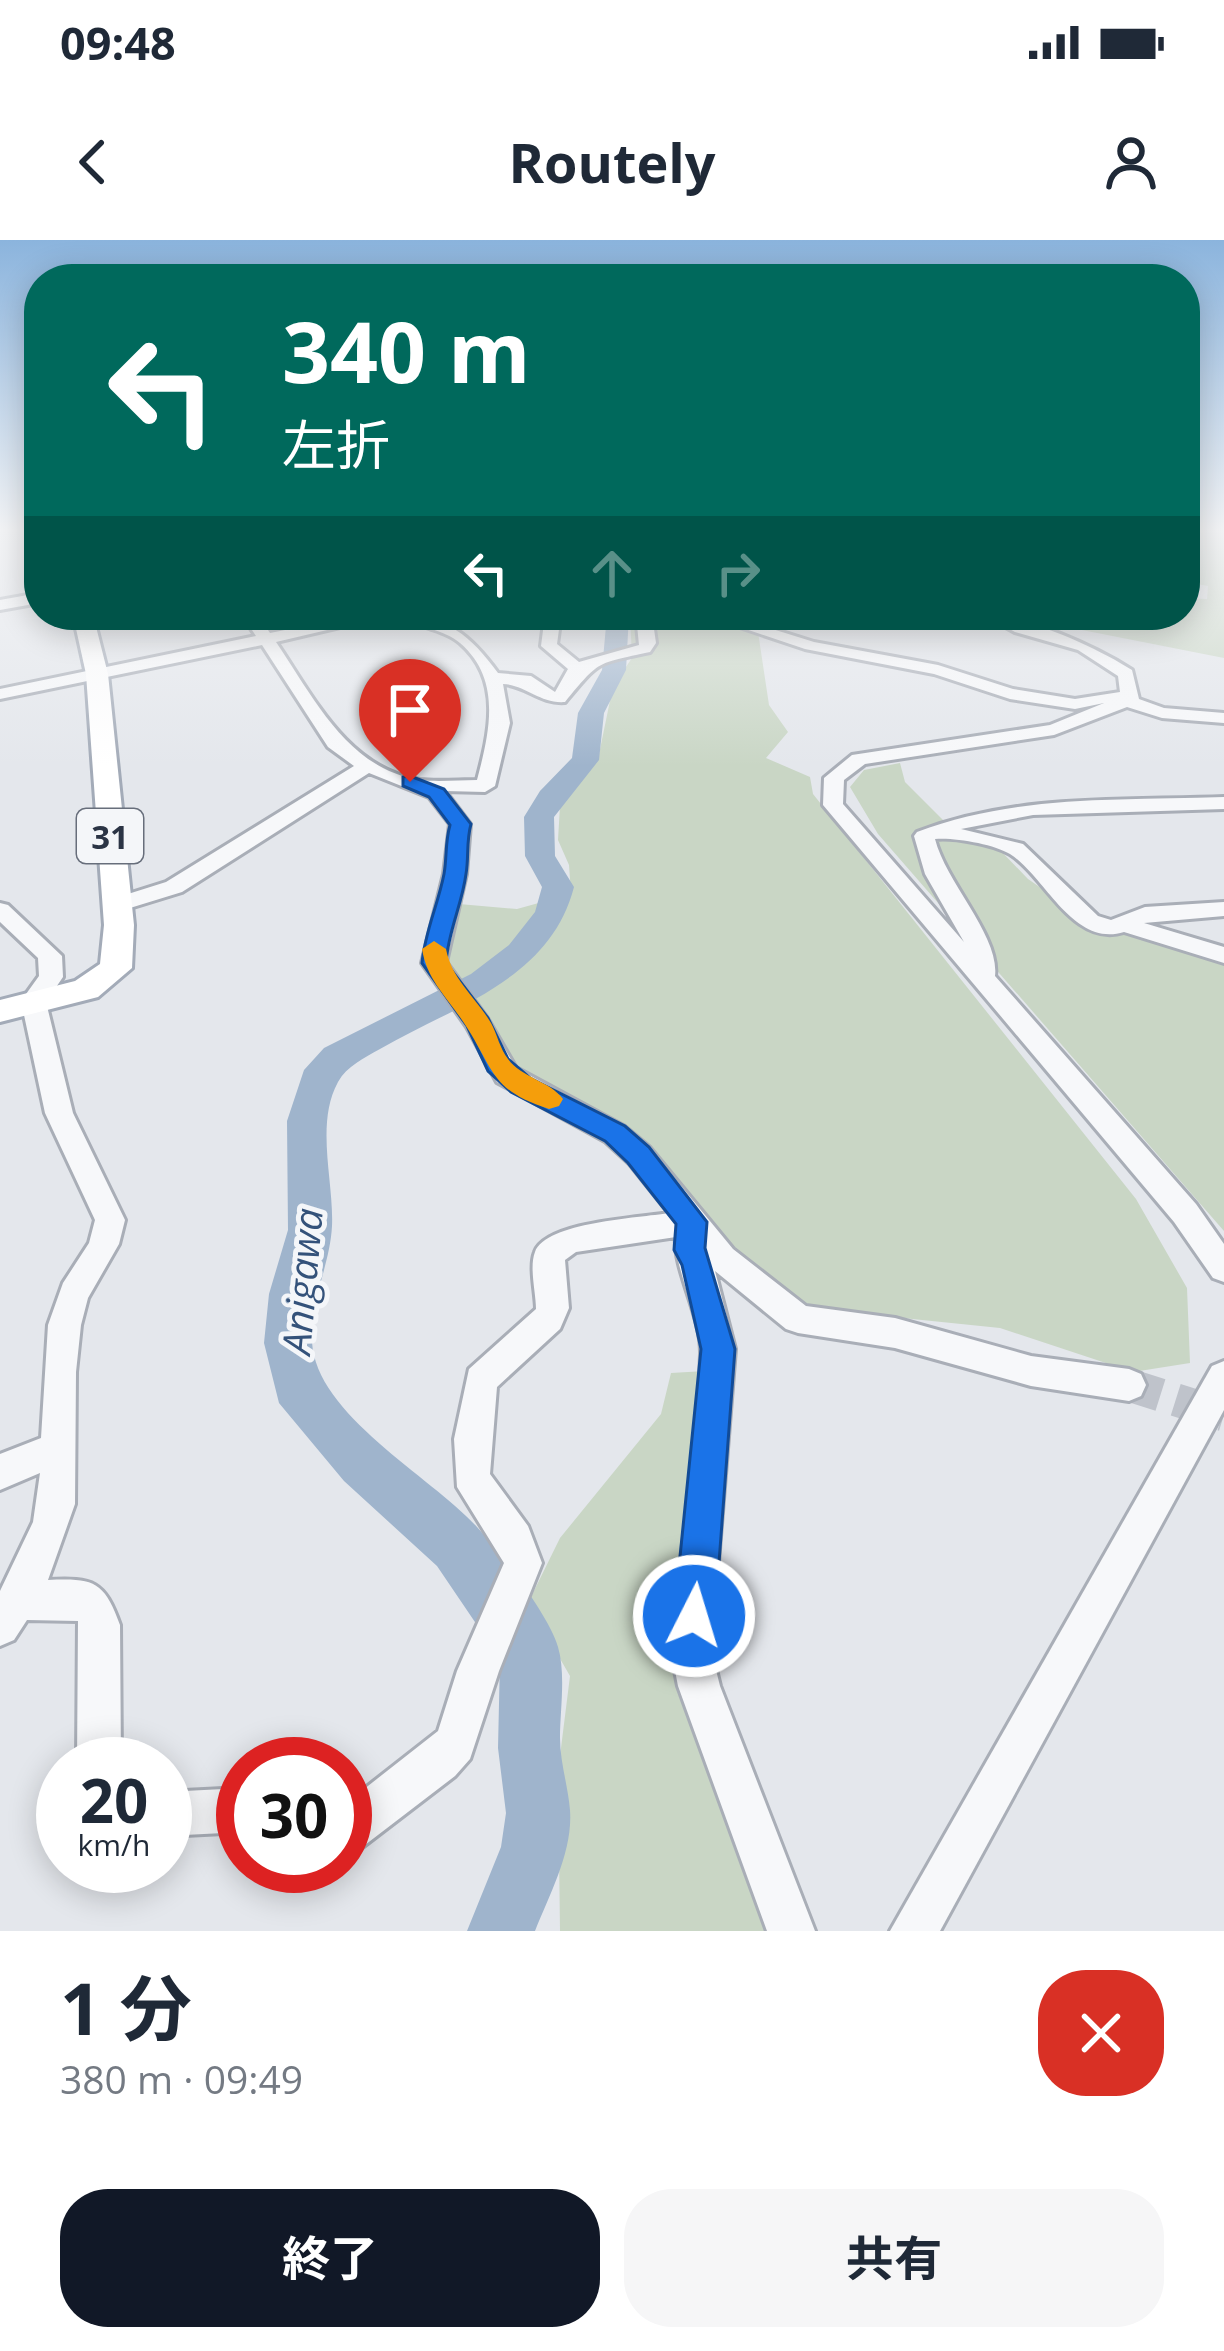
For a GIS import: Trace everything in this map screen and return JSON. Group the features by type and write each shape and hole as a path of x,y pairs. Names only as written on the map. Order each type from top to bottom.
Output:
{"main road":[{"name":"31","path":"16,1006 86,988 116,968 116,905 97,674 87,630"}],"street":[{"path":"259,630 335,743 367,766 436,793 460,824 453,850 456,872 437,928 434,963 506,1075 615,1133 639,1155 722,1258 798,1319 895,1333 1031,1371 1129,1385"},
{"path":"0,694 312,630"},
{"path":"423,785 481,788 490,780 488,764 501,723 493,678 465,639 443,630"},
{"path":"493,678 524,680 539,693 560,698 576,669 549,646 551,630"},
{"path":"576,669 610,655 644,649 646,630"},
{"path":"760,630 811,646 921,666 1025,698 1076,704 1114,696 1162,713 1224,718"},
{"path":"1030,630 1109,661 1126,674 1130,699"},
{"path":"1130,699 1054,730 876,754 848,765 834,778 831,797 838,814 1185,1213 1224,1270"},
{"path":"116,905 174,886 367,766"},
{"path":"986,983 983,954 928,864 924,836 1027,809 1224,803"},
{"path":"937,830 1016,848 1090,921 1105,928 1127,925 1224,955"},
{"path":"1127,925 1144,914 1224,908"},
{"path":"0,910 50,956 51,977 16,1006 59,1113 110,1220 97,1263 71,1299 63,1336 58,1495 10,1613"},
{"path":"372,1812 440,1761 455,1744 478,1671 523,1563 521,1548 480,1495 471,1474 481,1380 548,1319 554,1308 549,1255 554,1247 692,1222"},
{"path":"692,1222 690,1250 698,1264 718,1349 691,1650 699,1686 791,1931"},
{"path":"914,1931 1224,1377"},
{"path":"0,1472 57,1449"},
{"path":"10,1613 82,1598 94,1608 100,1624 99,1737"}],"green space":[{"path":"1200,608 1224,608 1224,658 1082,630 1200,630"},
{"path":"631,630 758,632 769,705 788,732 766,758 810,777 813,794 1136,1199 1187,1288 1190,1363 1133,1372 1000,1328 815,1309 752,1268 637,1141 505,1063 447,960 448,923 459,904 517,909 571,894 569,865 558,840 560,806 598,759 613,686 632,658"},
{"path":"900,763 905,782 946,823 997,847 1028,879 1077,913 1224,959 1224,1231 878,834 850,787 864,770"},
{"path":"705,1371 678,1627 773,1931 560,1931 558,1772 570,1676 528,1603 560,1538 661,1414 671,1373"}],"waterway":[{"name":"Anigawa","path":"501,1931 534,1847 538,1813 529,1748 530,1651 457,1546 362,1463 297,1387 288,1343 292,1294 310,1230 307,1121 318,1080 337,1057 483,982 521,953 551,913 558,887 540,856 539,817 550,797 585,760 591,713 614,670 617,630"}],"tunnel":[{"path":"1129,1385 1224,1415"}],"slow traffic":[{"path":"434,949 438,971 478,1024 497,1065 520,1085 549,1099"}],"route":[{"path":"410,782 436,793 460,824 453,850 456,872 437,928 434,963 478,1024 497,1065 520,1085 615,1133 639,1155 692,1222 690,1250 698,1264 718,1349 694,1616"}]}
